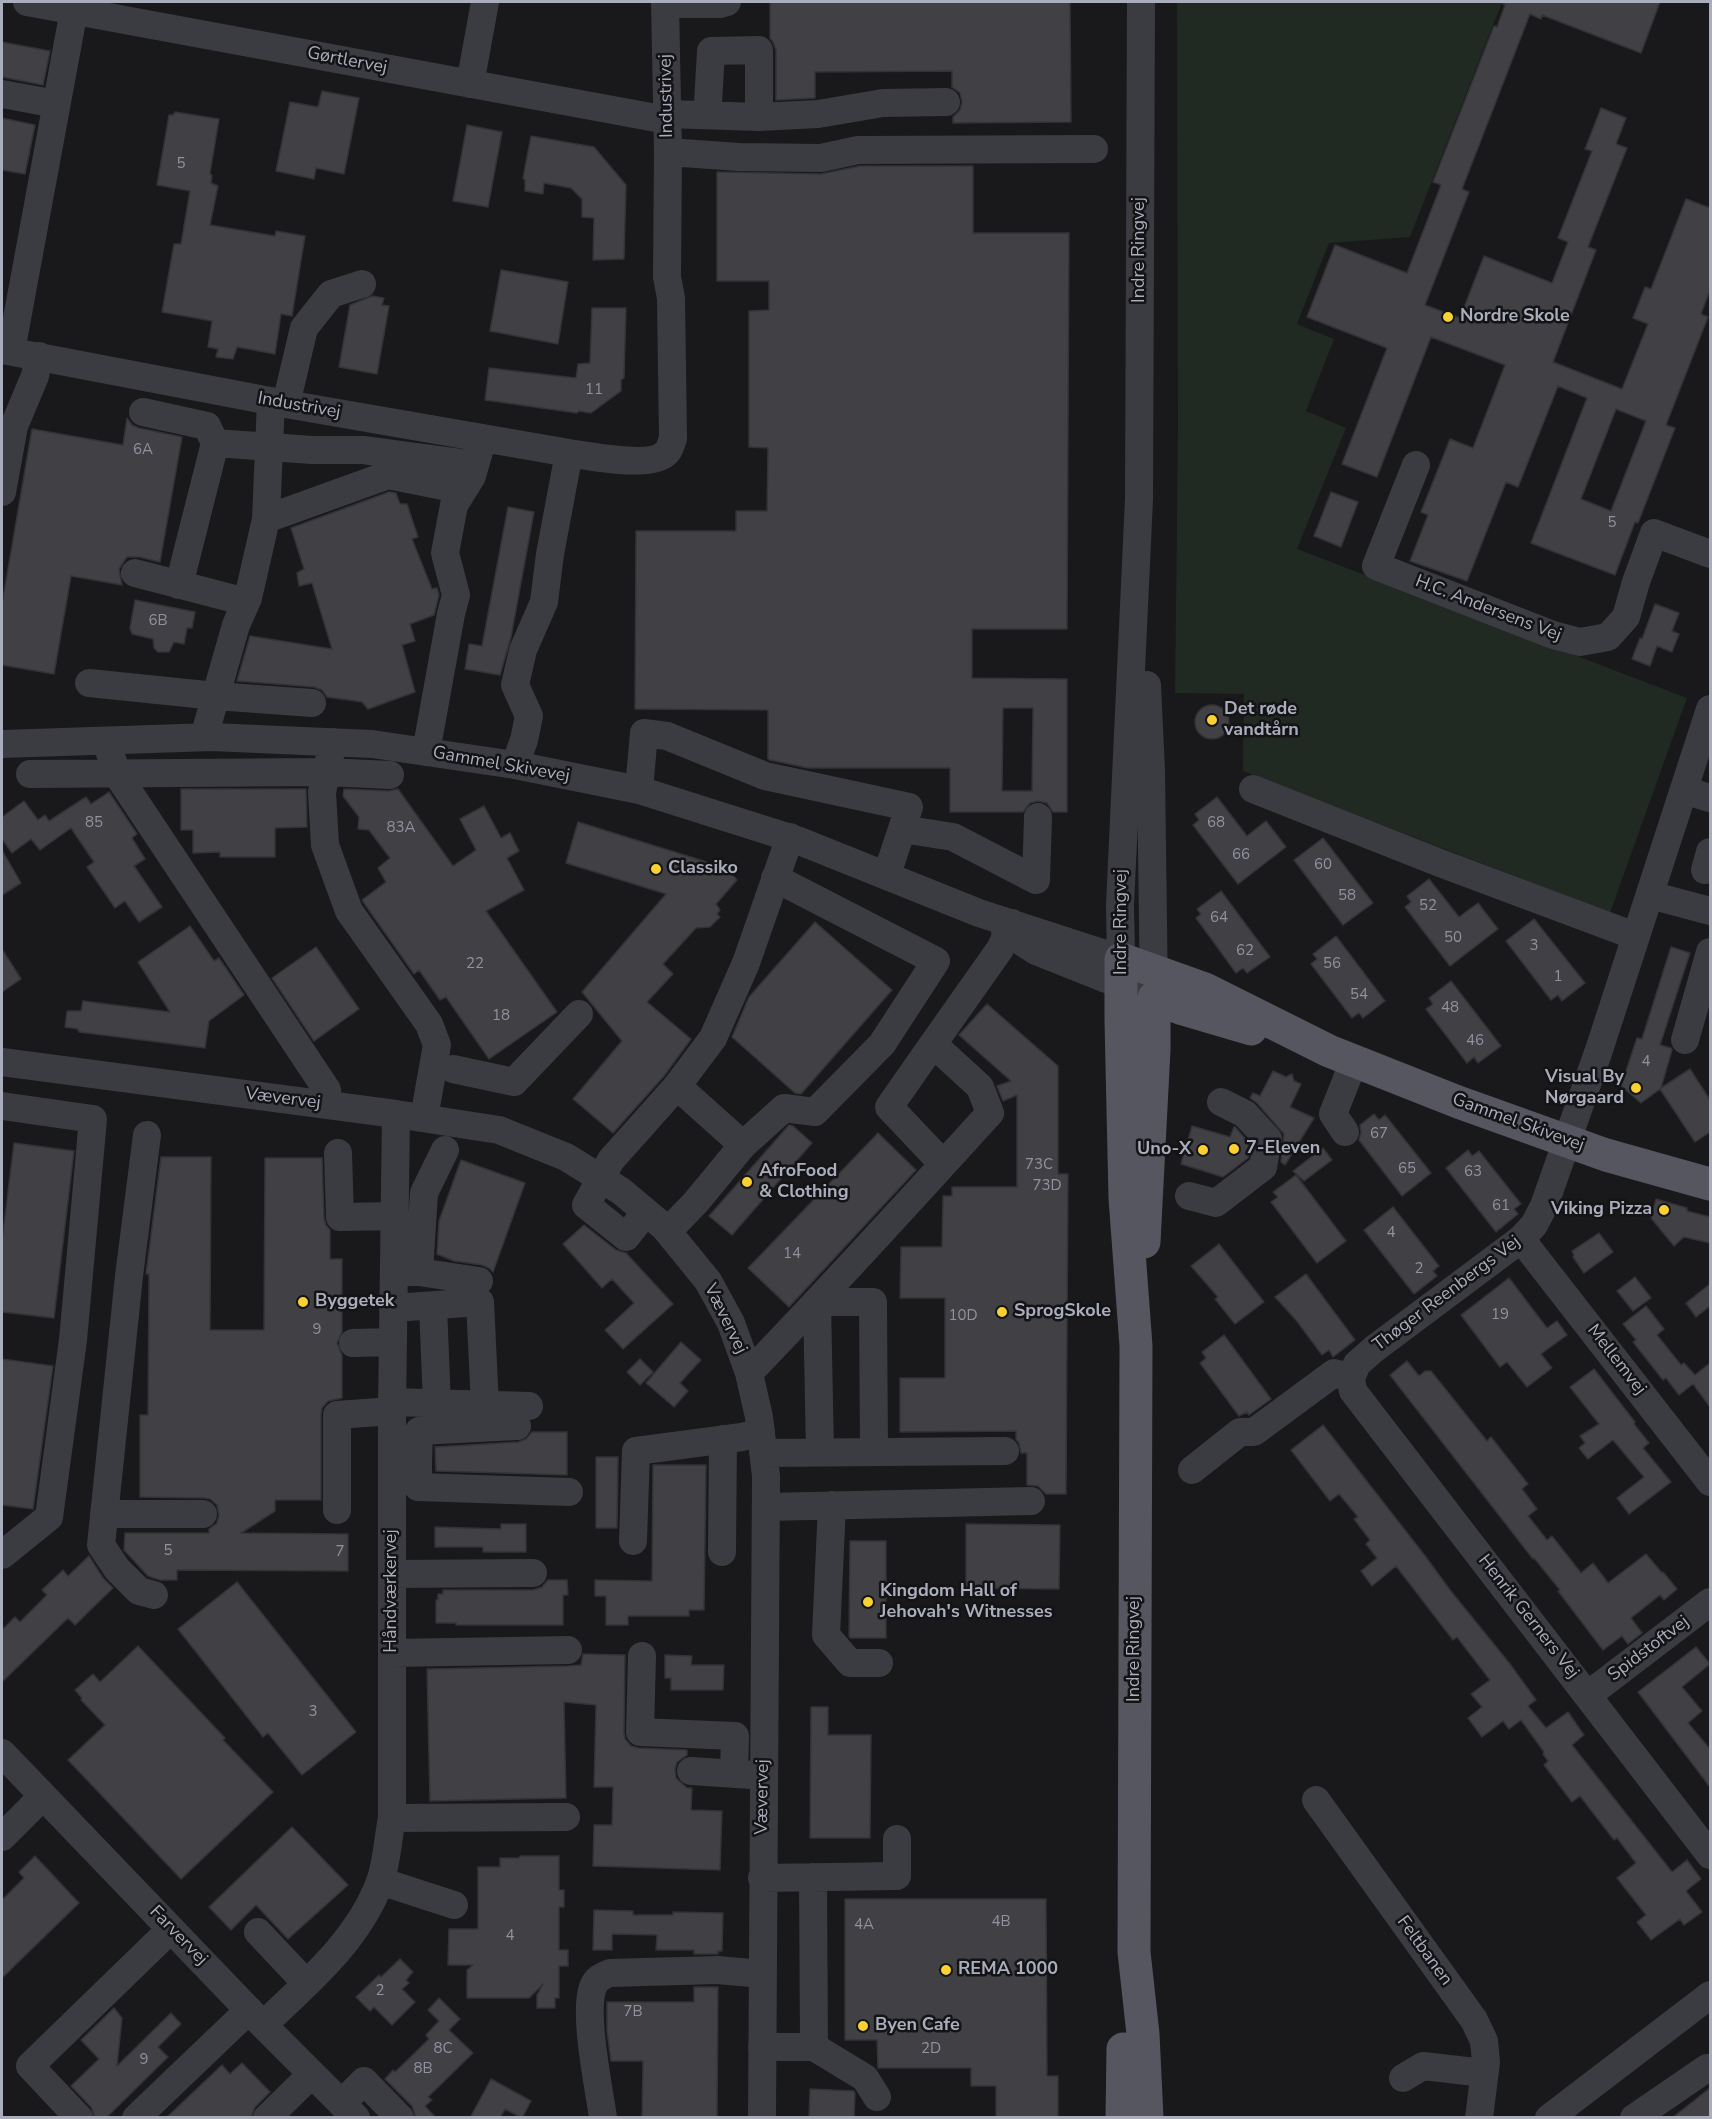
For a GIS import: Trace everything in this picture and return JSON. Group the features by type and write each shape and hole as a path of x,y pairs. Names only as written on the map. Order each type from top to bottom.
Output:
{"main road":[{"name":"Gammel Skivevej","path":"1122,972 1154,984 1184,1009 1341,1056 1458,1102 1606,1155 1710,1184"},
{"name":"Indre Ringvej","path":"1122,972 1125,1198 1136,1346 1134,1952 1143,2034 1146,2118"},
{"name":"Indre Ringvej","path":"1136,1346 1148,1198 1154,1050 1154,984"},
{"name":"Indre Ringvej","path":"1122,2118 1123,2036 1134,1952"}],"street":[{"path":"470,84 485,2"},
{"path":"665,3 720,4 727,2"},
{"name":"Indre Ringvej","path":"1122,972 1120,905 1139,499 1141,2"},
{"name":"Gørtlervej","path":"40,3 470,84 667,117 759,117 818,114 883,103 946,102"},
{"name":"Industrivej","path":"6,350 278,403 598,458 654,460 667,452 673,439 670,298 667,277 668,152 665,3"},
{"path":"6,350 74,10"},
{"path":"708,103 711,51 759,50 759,117"},
{"path":"2,94 56,104"},
{"path":"668,152 740,157 821,158 858,150 1094,149"},
{"path":"204,737 236,625 246,602 266,519 269,447 278,403 304,328 331,294 362,284"},
{"path":"2,492 14,426 35,376 39,356"},
{"path":"143,412 207,426 214,443 179,585"},
{"path":"426,752 456,595 445,553 454,505 472,476 483,438"},
{"path":"214,443 312,450 363,450 475,465"},
{"path":"514,765 524,740 529,716 515,685 523,650 544,602 550,554 569,453"},
{"name":"H.C. Andersens Vej","path":"1416,465 1376,566 1553,635 1580,642 1608,637 1626,617 1654,533 1710,554"},
{"path":"266,519 388,475 463,490"},
{"name":"Indre Ringvej","path":"1139,499 1151,771 1154,984"},
{"path":"135,573 246,602"},
{"path":"89,683 312,703"},
{"path":"1567,1141 1650,895 1697,794 1708,723"},
{"path":"639,790 644,733 668,736 765,776 909,807 887,874"},
{"name":"Gammel Skivevej","path":"2,744 204,737 372,744 514,765 639,790 790,837 887,874 1010,928 1036,951 1122,972"},
{"path":"106,741 117,774 327,1089 329,1105"},
{"path":"333,742 322,792 325,845 349,911 429,1024 436,1045 424,1118"},
{"path":"30,774 326,772 390,775"},
{"path":"1252,789 1635,936"},
{"path":"902,829 953,837 1036,880 1038,817"},
{"path":"601,1178 611,1160 677,1086 713,1038 746,963 790,837"},
{"path":"668,1231 696,1202 743,1145 784,1108 815,1112 882,1044 936,961 775,878"},
{"path":"1650,895 1710,912"},
{"path":"944,1164 889,1107 1000,949 1010,928"},
{"path":"1685,1040 1710,952"},
{"path":"453,1069 514,1082 579,1014"},
{"path":"749,1373 818,1302 990,1113 980,1087 933,1044"},
{"path":"1341,1056 1333,1114 1345,1132"},
{"name":"Vævervej","path":"2,1062 396,1113 499,1130 566,1157 621,1191 668,1231 708,1281 731,1323 749,1373 766,1476 762,2118"},
{"path":"677,1086 743,1145"},
{"path":"1189,1196 1216,1203 1263,1167 1269,1139 1245,1114 1221,1102"},
{"path":"2,1107 93,1119 73,1340 49,1517 2,1555"},
{"name":"Håndværkervej","path":"135,2118 256,2018 306,1983 330,1961 359,1923 380,1881 392,1818 392,1574 405,1463 392,1407 393,1308 406,1272 394,1216 396,1113"},
{"path":"147,1135 129,1276 101,1545 117,1569 139,1591 154,1595"},
{"name":"Thøger Reenbergs Vej","path":"1351,1378 1357,1364 1374,1349 1521,1239 1534,1225 1544,1206 1567,1141"},
{"path":"445,1150 424,1193 406,1272 479,1281"},
{"path":"338,1153 340,1217 394,1216"},
{"name":"Mellemvej","path":"1521,1239 1710,1482"},
{"path":"393,1308 480,1302 485,1405"},
{"path":"818,1302 873,1302 874,1452"},
{"path":"818,1302 820,1452"},
{"path":"433,1306 437,1404"},
{"path":"353,1343 393,1342"},
{"path":"1192,1470 1240,1432 1254,1432 1335,1373 1351,1378"},
{"name":"Henrik Gerners Vej","path":"1351,1378 1353,1391 1710,1855"},
{"path":"337,1510 337,1415 392,1407 437,1404 485,1405 523,1416 419,1431 405,1463 418,1487 569,1492"},
{"path":"633,1541 636,1451 723,1439 762,1442 820,1452 1005,1451"},
{"path":"722,1551 723,1439"},
{"path":"766,1507 1031,1501"},
{"path":"832,1505 826,1635 850,1663 879,1663"},
{"path":"104,1514 203,1514"},
{"path":"392,1574 533,1573"},
{"name":"Spidstoftvej","path":"1588,1695 1710,1602"},
{"path":"392,1653 568,1650"},
{"path":"642,1656 640,1732 735,1736 734,1774"},
{"name":"Farvervej","path":"2,1753 256,2018 349,2110"},
{"path":"691,1771 763,1775"},
{"path":"2,1837 43,1796"},
{"name":"Feltbanen","path":"1316,1800 1474,2020 1484,2041 1486,2062 1479,2118"},
{"path":"392,1818 566,1817"},
{"path":"762,1878 897,1876 897,1839"},
{"path":"813,1877 814,2047"},
{"path":"380,1881 454,1905"},
{"path":"79,2118 30,2066 171,1929"},
{"path":"258,1932 306,1983"},
{"path":"603,2118 594,2062 590,2009 592,1989 596,1981 610,1973 718,1970 762,1974"},
{"path":"1549,2118 1710,1995"},
{"path":"762,2047 814,2047 869,2097"},
{"path":"1403,2078 1423,2066 1484,2073"},
{"path":"1634,2118 1707,2068"},
{"path":"267,2118 312,2074"},
{"path":"349,2110 364,2081 399,2118"}],"shaded area":[{"path":"1177,2 1502,2 1410,237 1329,243 1297,324 1334,339 1306,411 1346,428 1297,549 1687,698 1610,913 1243,771 1244,694 1175,693 1178,429"}],"building":[{"path":"770,2 1070,2 1071,122 953,123 953,117 960,110 962,102 960,93 952,87 952,71 815,72 815,98 776,100 776,50 770,38"},
{"path":"1500,2 1660,2 1641,53 1542,15 1541,19 1530,14 1462,189 1469,192 1425,305 1460,318 1484,256 1552,283 1568,242 1558,238 1592,151 1585,149 1601,108 1626,118 1616,144 1627,148 1588,247 1596,250 1553,362 1622,389 1648,324 1633,318 1645,287 1651,289 1686,199 1710,208 1710,290 1701,314 1708,317 1666,425 1675,428 1615,575 1531,543 1587,398 1558,386 1518,487 1506,482 1467,581 1410,561 1428,515 1421,512 1450,439 1473,448 1505,365 1431,337 1377,477 1342,464 1387,348 1307,317 1335,245 1407,273 1441,185 1433,182 1494,26 1497,27 1505,5","holes":["1616,409 1646,421 1611,511 1581,499"]},
{"path":"2,42 50,51 43,85 2,77"},
{"path":"322,91 359,98 344,174 316,168 314,179 276,171 290,102 318,107"},
{"path":"175,112 219,119 210,173 211,183 218,186 210,225 275,236 276,231 305,236 292,316 281,314 275,354 237,347 233,359 216,357 218,349 208,347 212,321 162,312 174,244 181,244 190,191 157,185 169,115"},
{"path":"2,118 35,125 25,174 2,170"},
{"path":"467,125 502,132 488,207 453,201"},
{"path":"531,136 594,147 626,185 624,259 593,260 594,218 582,217 582,199 571,188 544,183 543,194 525,191 523,178"},
{"path":"860,166 973,166 973,233 1069,233 1067,629 972,629 972,678 1067,679 1067,812 1053,812 1047,803 1038,801 1030,803 1023,812 950,812 950,768 808,768 770,760 768,759 768,710 635,709 636,531 736,531 736,511 767,511 768,448 749,447 749,311 769,310 769,281 717,281 717,172 821,174","holes":["1003,708 1033,708 1032,791 1002,791"]},
{"path":"501,270 568,282 558,344 490,331"},
{"path":"372,296 384,298 382,305 389,306 377,374 339,367 350,305"},
{"path":"592,308 626,308 624,378 621,380 621,391 591,413 485,400 489,368 576,378 578,364 590,363"},
{"path":"127,418 132,425 139,428 182,437 160,562 127,557 119,569 122,585 71,576 54,674 2,665 2,604 32,429 123,445"},
{"path":"389,492 396,493 400,504 407,504 418,537 412,539 432,589 437,588 439,595 434,615 410,624 415,641 402,645 415,692 368,709 362,702 327,697 322,690 314,687 237,681 250,636 332,649 312,583 299,586 297,573 304,569 291,528"},
{"path":"1331,492 1358,502 1341,547 1314,536"},
{"path":"508,507 534,512 511,637 500,675 465,669 469,644 482,646"},
{"path":"135,600 195,612 192,628 187,628 184,644 174,642 169,652 158,652 154,648 153,639 132,634 130,628"},
{"path":"1655,604 1679,613 1672,631 1679,634 1672,652 1657,646 1650,666 1632,659"},
{"name":"Det røde vandtårn","path":"1212,705 1224,710 1229,722 1224,734 1212,739 1200,734 1195,722 1200,710"},
{"path":"181,789 306,789 307,827 275,828 275,857 220,857 220,852 193,853 193,830 181,830"},
{"path":"344,789 389,791 398,789 453,866 476,850 460,819 484,806 501,838 510,833 519,851 507,858 524,890 486,911 557,1012 489,1059 446,997 440,1000 419,970 414,974 362,900 386,882 378,868 390,858 369,830 358,829 359,817 343,796"},
{"path":"109,792 137,834 132,838 145,859 134,866 162,907 139,922 125,901 115,908 87,867 94,862 71,828 40,850 31,839 12,853 2,839 2,817 24,801 38,820 45,815 49,821 86,797 91,804"},
{"path":"1217,797 1247,836 1266,821 1286,847 1238,884 1193,825 1199,820 1195,814"},
{"path":"578,822 726,868 737,880 716,904 720,910 717,914 720,917 710,927 696,928 663,964 673,974 647,1002 691,1039 664,1076 613,1133 573,1099 622,1041 582,992 666,894 566,863"},
{"path":"1323,838 1373,903 1343,925 1294,860"},
{"path":"2,850 21,883 2,895"},
{"path":"1429,879 1459,917 1478,903 1498,929 1450,966 1405,907 1411,902 1407,896"},
{"path":"1221,891 1270,957 1247,973 1243,968 1236,973 1196,918 1201,914 1197,909"},
{"path":"1534,919 1585,983 1562,1001 1558,995 1551,1000 1506,941"},
{"path":"815,922 892,990 801,1094 795,1093 732,1037 749,997"},
{"path":"190,926 214,961 219,958 244,995 209,1021 205,1048 79,1032 78,1029 65,1027 67,1011 81,1011 83,1001 170,1012 138,962"},
{"path":"1336,936 1385,1001 1363,1018 1359,1013 1352,1018 1311,964 1317,959 1313,954"},
{"path":"316,947 359,1009 314,1041 272,978"},
{"path":"1671,947 1690,953 1660,1045 1672,1050 1661,1088 1690,1069 1710,1100 1710,1132 1695,1142 1660,1089 1641,1103 1621,1086 1637,1038 1642,1039"},
{"path":"2,949 21,979 2,992"},
{"path":"1451,981 1501,1046 1478,1063 1474,1057 1467,1063 1426,1009 1433,1004 1429,998"},
{"path":"987,1004 1058,1066 1058,1174 1068,1174 1066,1494 1046,1494 1038,1486 1027,1485 1027,1453 1021,1453 1016,1431 900,1432 900,1378 945,1378 945,1298 900,1298 901,1247 942,1247 943,1196 952,1196 952,1187 1017,1187 1017,1095 1003,1101 997,1086 1011,1081 959,1035"},
{"path":"1273,1071 1286,1077 1292,1074 1294,1081 1301,1084 1290,1107 1314,1118 1285,1165 1281,1162 1284,1134 1250,1098 1253,1093 1260,1096"},
{"path":"1374,1114 1379,1120 1385,1115 1431,1173 1402,1196 1359,1140 1360,1125"},
{"path":"789,1125 812,1143 732,1235 709,1216"},
{"path":"1192,1126 1230,1137 1235,1127 1250,1144 1248,1158 1223,1177 1181,1164"},
{"path":"878,1133 916,1170 789,1307 748,1268"},
{"path":"14,1143 74,1151 54,1318 2,1312 2,1241"},
{"path":"1323,1148 1332,1160 1304,1181 1293,1171"},
{"path":"1468,1150 1472,1156 1479,1151 1521,1204 1514,1209 1518,1214 1496,1232 1446,1168"},
{"name":"Byggetek","path":"161,1157 211,1157 210,1330 264,1330 265,1158 322,1158 324,1218 330,1230 330,1259 342,1259 342,1332 337,1343 342,1355 342,1398 328,1401 322,1408 321,1500 275,1500 275,1511 241,1533 348,1534 348,1571 177,1570 177,1580 160,1580 148,1576 124,1550 125,1533 209,1533 209,1529 217,1523 219,1515 217,1505 210,1499 140,1497 140,1415 148,1415 149,1274 146,1274"},
{"path":"461,1160 525,1183 493,1272 482,1265 454,1261 437,1254 439,1221"},
{"path":"1296,1175 1346,1241 1317,1263 1271,1202 1278,1197 1273,1192"},
{"path":"1656,1199 1710,1217 1710,1243 1684,1237 1674,1246 1651,1218"},
{"path":"1393,1207 1439,1266 1433,1271 1437,1276 1414,1294 1364,1230"},
{"path":"584,1225 616,1250 626,1253 673,1304 623,1349 605,1330 634,1303 612,1279 602,1288 563,1244"},
{"path":"1599,1233 1613,1252 1584,1273 1573,1257 1572,1251"},
{"path":"1219,1244 1264,1302 1235,1324 1215,1299 1218,1297 1191,1266"},
{"path":"1306,1274 1355,1340 1333,1357 1329,1350 1322,1355 1296,1320 1275,1297"},
{"path":"1635,1277 1651,1298 1633,1311 1617,1291"},
{"path":"1509,1278 1547,1328 1557,1321 1567,1335 1541,1354 1552,1368 1527,1387 1507,1362 1500,1367 1461,1315"},
{"path":"1710,1284 1710,1306 1696,1317 1686,1303"},
{"path":"1646,1306 1664,1329 1657,1335 1681,1365 1684,1363 1695,1375 1710,1363 1710,1407 1693,1384 1679,1395 1666,1378 1663,1380 1633,1342 1636,1340 1623,1324"},
{"path":"1224,1335 1271,1399 1249,1415 1247,1412 1239,1416 1200,1363 1206,1358 1202,1352"},
{"path":"681,1342 701,1360 680,1383 688,1391 674,1407 646,1383"},
{"path":"2,1359 53,1366 33,1509 2,1505"},
{"path":"640,1359 653,1372 640,1385 627,1372"},
{"path":"1407,1361 1419,1376 1425,1371 1431,1371 1487,1441 1491,1437 1528,1484 1522,1489 1537,1509 1528,1516 1547,1540 1552,1536 1581,1573 1593,1563 1608,1583 1646,1554 1663,1572 1677,1589 1664,1600 1660,1595 1631,1618 1642,1633 1628,1644 1622,1636 1603,1650 1558,1591 1560,1590 1533,1559 1390,1375"},
{"path":"1594,1369 1635,1422 1634,1424 1649,1443 1643,1448 1671,1482 1629,1514 1617,1498 1644,1477 1613,1440 1588,1459 1579,1448 1585,1443 1580,1436 1599,1424 1570,1387"},
{"path":"1323,1425 1510,1664 1536,1700 1528,1706 1546,1728 1568,1712 1584,1735 1572,1745 1672,1872 1687,1860 1701,1879 1686,1891 1702,1912 1684,1925 1680,1919 1651,1940 1637,1922 1646,1915 1617,1878 1636,1863 1617,1838 1614,1840 1580,1796 1572,1802 1544,1765 1548,1761 1544,1752 1521,1720 1509,1729 1503,1721 1482,1737 1468,1718 1482,1707 1471,1694 1490,1680 1457,1637 1453,1640 1396,1566 1372,1586 1361,1571 1377,1558 1366,1544 1370,1540 1354,1519 1358,1517 1339,1494 1330,1501 1291,1450"},
{"path":"532,1432 567,1432 567,1475 436,1471 435,1447 518,1442 526,1439"},
{"path":"596,1457 618,1457 617,1528 596,1528"},
{"path":"653,1465 706,1465 704,1610 689,1610 689,1616 628,1616 628,1625 606,1625 606,1596 595,1596 595,1580 652,1581"},
{"path":"501,1524 526,1524 526,1552 483,1552 483,1547 435,1547 435,1527 501,1529"},
{"path":"966,1524 1060,1525 1059,1589 966,1588"},
{"name":"Kingdom Hall of Jehovah's Witnesses","path":"850,1541 886,1541 886,1638 850,1638 849,1636"},
{"path":"89,1556 103,1578 113,1588 75,1625 68,1618 2,1682 2,1630 15,1617 20,1622 47,1595 42,1590 63,1570 68,1576"},
{"path":"548,1580 567,1580 568,1595 563,1595 563,1625 436,1623 436,1600 438,1600 438,1594 443,1594 443,1590 533,1590 542,1587"},
{"path":"237,1582 356,1732 302,1775 268,1733 263,1737 178,1629"},
{"path":"138,1646 273,1792 181,1879 68,1760 105,1725 81,1700 82,1698 75,1690 93,1674 100,1682"},
{"path":"1696,1647 1710,1664 1682,1687 1702,1711 1688,1723 1710,1749 1710,1787 1638,1692"},
{"path":"583,1654 625,1655 624,1732 625,1739 631,1746 687,1750 687,1755 677,1762 676,1778 687,1788 692,1788 691,1810 722,1811 720,1870 593,1866 594,1825 612,1825 613,1787 594,1787 596,1705 564,1702 566,1798 430,1801 427,1669 581,1665"},
{"path":"665,1655 692,1656 691,1665 724,1665 723,1690 671,1690 671,1678 665,1678"},
{"path":"811,1707 828,1707 828,1735 871,1735 870,1838 810,1838"},
{"path":"292,1827 348,1885 288,1939 256,1905 231,1930 209,1907"},
{"path":"35,1856 79,1903 2,1978 2,1900 24,1878 19,1872"},
{"path":"520,1856 559,1856 559,1890 564,1890 564,1907 559,1907 559,1950 568,1950 568,1966 559,1966 559,1998 555,1998 555,2008 537,2008 537,1995 543,1984 529,1998 467,1998 467,1970 473,1965 448,1965 449,1929 478,1929 478,1867 500,1867 500,1858 519,1858"},
{"name":"REMA 1000","path":"845,1899 1046,1899 1047,2076 1058,2076 1058,2118 996,2118 996,2086 971,2086 971,2068 878,2068 877,2040 845,2040"},
{"path":"594,1910 633,1911 633,1915 673,1915 673,1912 723,1913 722,1951 718,1951 718,1954 694,1954 694,1950 656,1950 657,1935 612,1934 612,1950 593,1950"},
{"path":"400,1959 413,1972 406,1980 409,1983 402,1989 415,2002 392,2025 374,2007 370,2011 356,1997"},
{"path":"694,1987 718,1987 717,2118 642,2118 643,2061 611,2061 607,2031 607,2002 694,2002"},
{"path":"439,1998 460,2019 449,2030 473,2053 428,2097 432,2100 425,2106 436,2118 416,2118 412,2106 385,2079 429,2039 426,2035 439,2021 428,2010"},
{"path":"114,2008 122,2018 117,2066 171,2013 181,2024 158,2047 168,2057 106,2118 95,2118 91,2107 71,2086 99,2059 81,2040"},
{"path":"242,2063 270,2092 255,2107 251,2118 166,2118 222,2065 230,2074"},
{"path":"491,2079 531,2101 522,2118 505,2109 500,2118 470,2118"},
{"path":"1710,2088 1710,2118 1672,2118"},
{"path":"810,2089 854,2091 854,2118 809,2118"}],"place":[{"name":"Nordre Skole","path":"1448,317"},
{"name":"Det røde vandtårn","path":"1212,720"},
{"name":"Classiko","path":"656,869"},
{"name":"Visual By Nørgaard","path":"1636,1088"},
{"name":"7-Eleven","path":"1234,1149"},
{"name":"Uno-X","path":"1203,1150"},
{"name":"AfroFood & Clothing","path":"747,1182"},
{"name":"Viking Pizza","path":"1664,1210"},
{"name":"Byggetek","path":"303,1302"},
{"name":"SprogSkole","path":"1002,1312"},
{"name":"Kingdom Hall of Jehovah's Witnesses","path":"868,1602"},
{"name":"REMA 1000","path":"946,1970"},
{"name":"Byen Cafe","path":"863,2026"}]}
